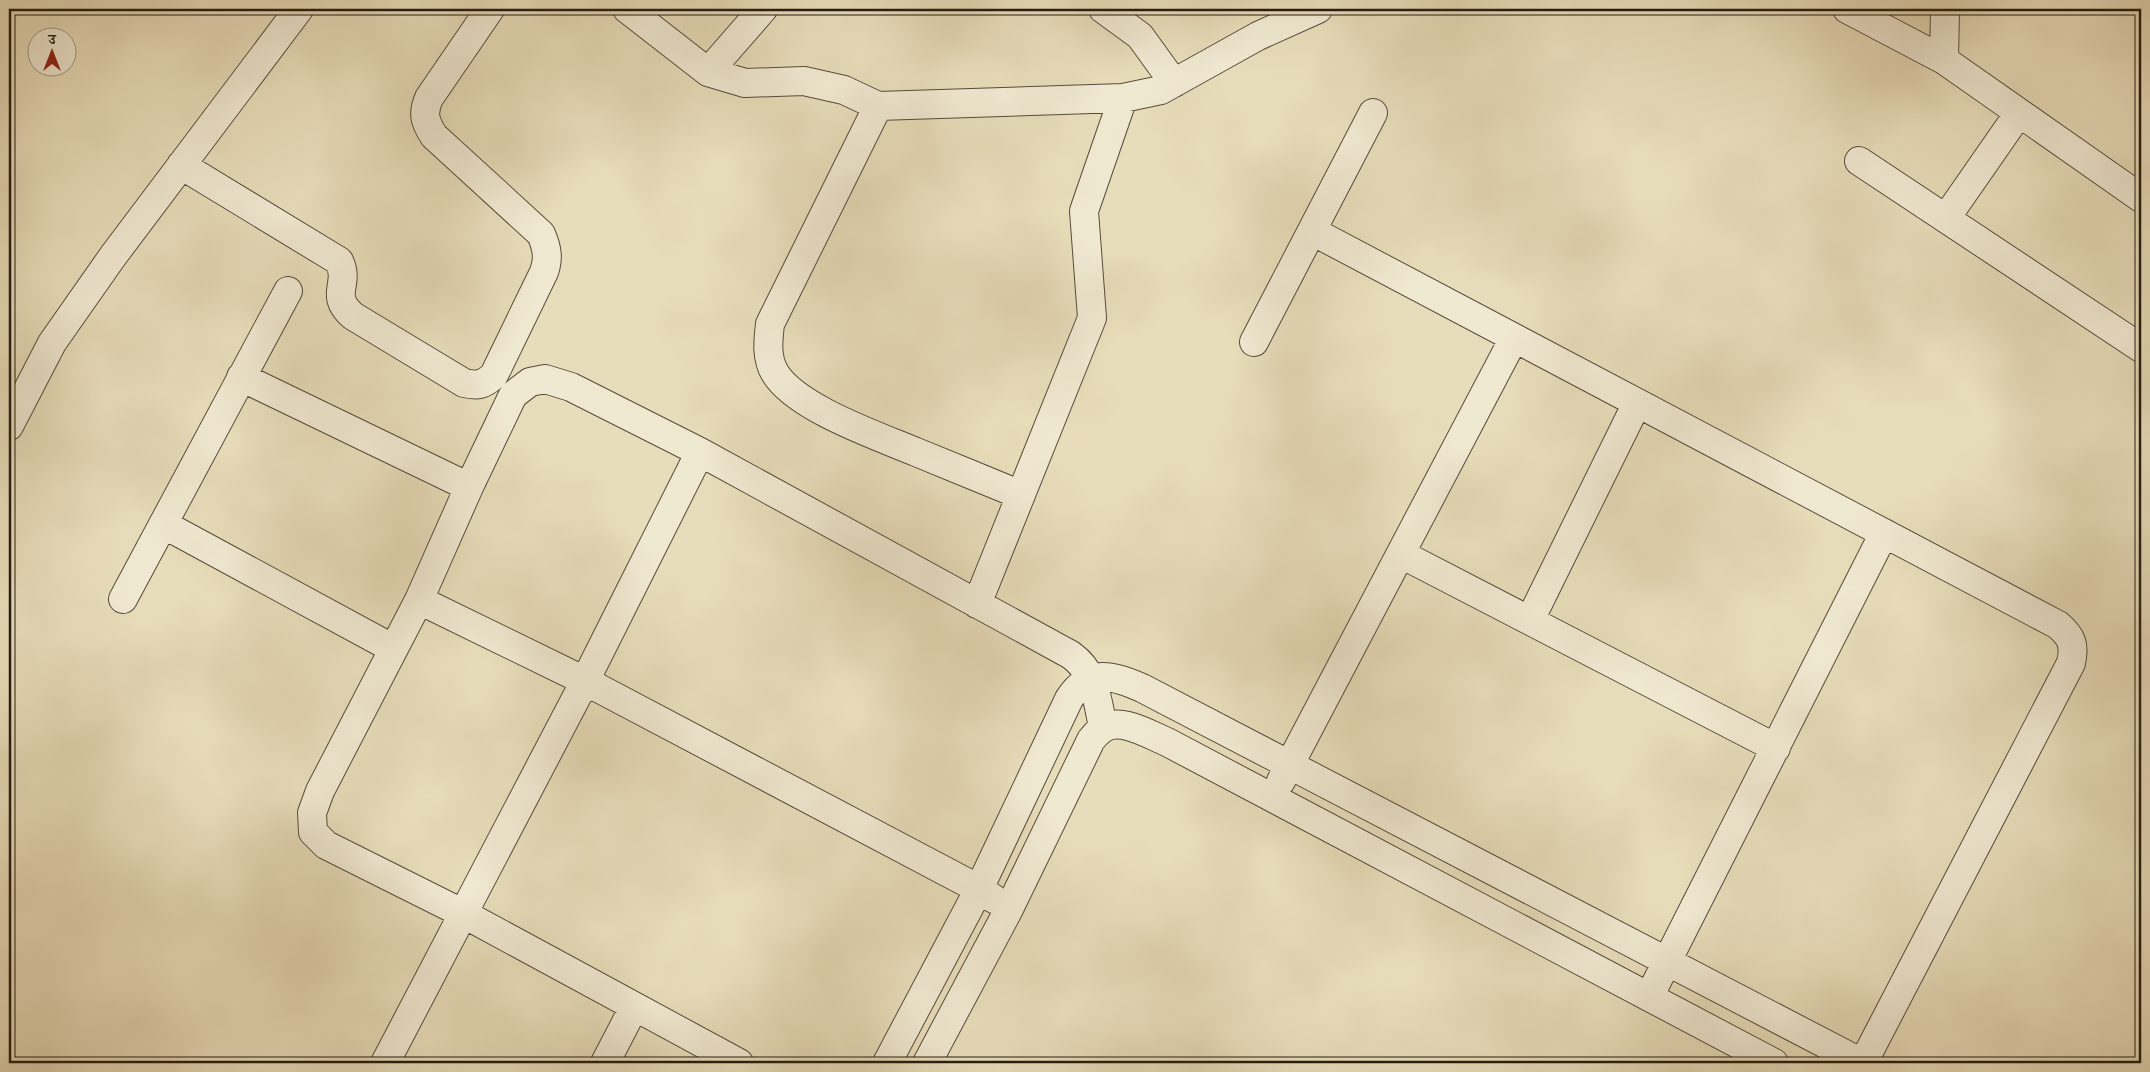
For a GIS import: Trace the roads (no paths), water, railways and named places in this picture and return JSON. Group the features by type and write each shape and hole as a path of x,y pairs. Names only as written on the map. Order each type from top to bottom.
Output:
{"street":[{"path":"9,426 52,343 114,256 299,9"},
{"path":"182,165 339,261 344,271 340,296 343,308 353,316 464,383 477,386 487,382 494,376 544,272 548,261 547,248 542,234 434,136 426,123 424,110 429,98 490,9"},
{"path":"627,9 708,72 745,83 804,81 844,90 878,106 1122,98 1161,90 1258,36 1318,9"},
{"path":"708,72 763,9"},
{"path":"1103,9 1140,36 1174,83"},
{"path":"1847,9 1944,60 2141,198"},
{"path":"1944,60 1945,9"},
{"path":"977,604 1092,318 1084,211 1122,98"},
{"path":"878,106 770,324 769,356 775,372 786,386 821,410 1021,496"},
{"path":"1946,218 2018,112"},
{"path":"1254,342 1373,113"},
{"path":"1859,161 2141,348"},
{"path":"887,1063 979,889 1069,699 1076,687 1092,678 1105,676 1122,678 1863,1063 2071,663 2074,649 2070,635 2058,625 1312,232"},
{"path":"123,599 288,291"},
{"path":"1272,798 1514,338"},
{"path":"241,377 469,487"},
{"path":"739,1063 462,913 326,845 312,832 312,813 320,791 392,648 419,600 469,487 513,395 530,382 545,379 571,387 700,452 1071,655 1083,664 1092,678 1103,728"},
{"path":"1530,620 1637,403"},
{"path":"385,1063 462,913 586,681 700,452"},
{"path":"163,524 392,648"},
{"path":"1649,997 1884,533"},
{"path":"1401,554 1776,748"},
{"path":"419,600 586,681 979,889 1008,909"},
{"path":"928,1063 1008,909 1091,740 1103,728 1120,725 1137,729 1166,742 1774,1063"},
{"path":"605,1063 634,1007"}]}
